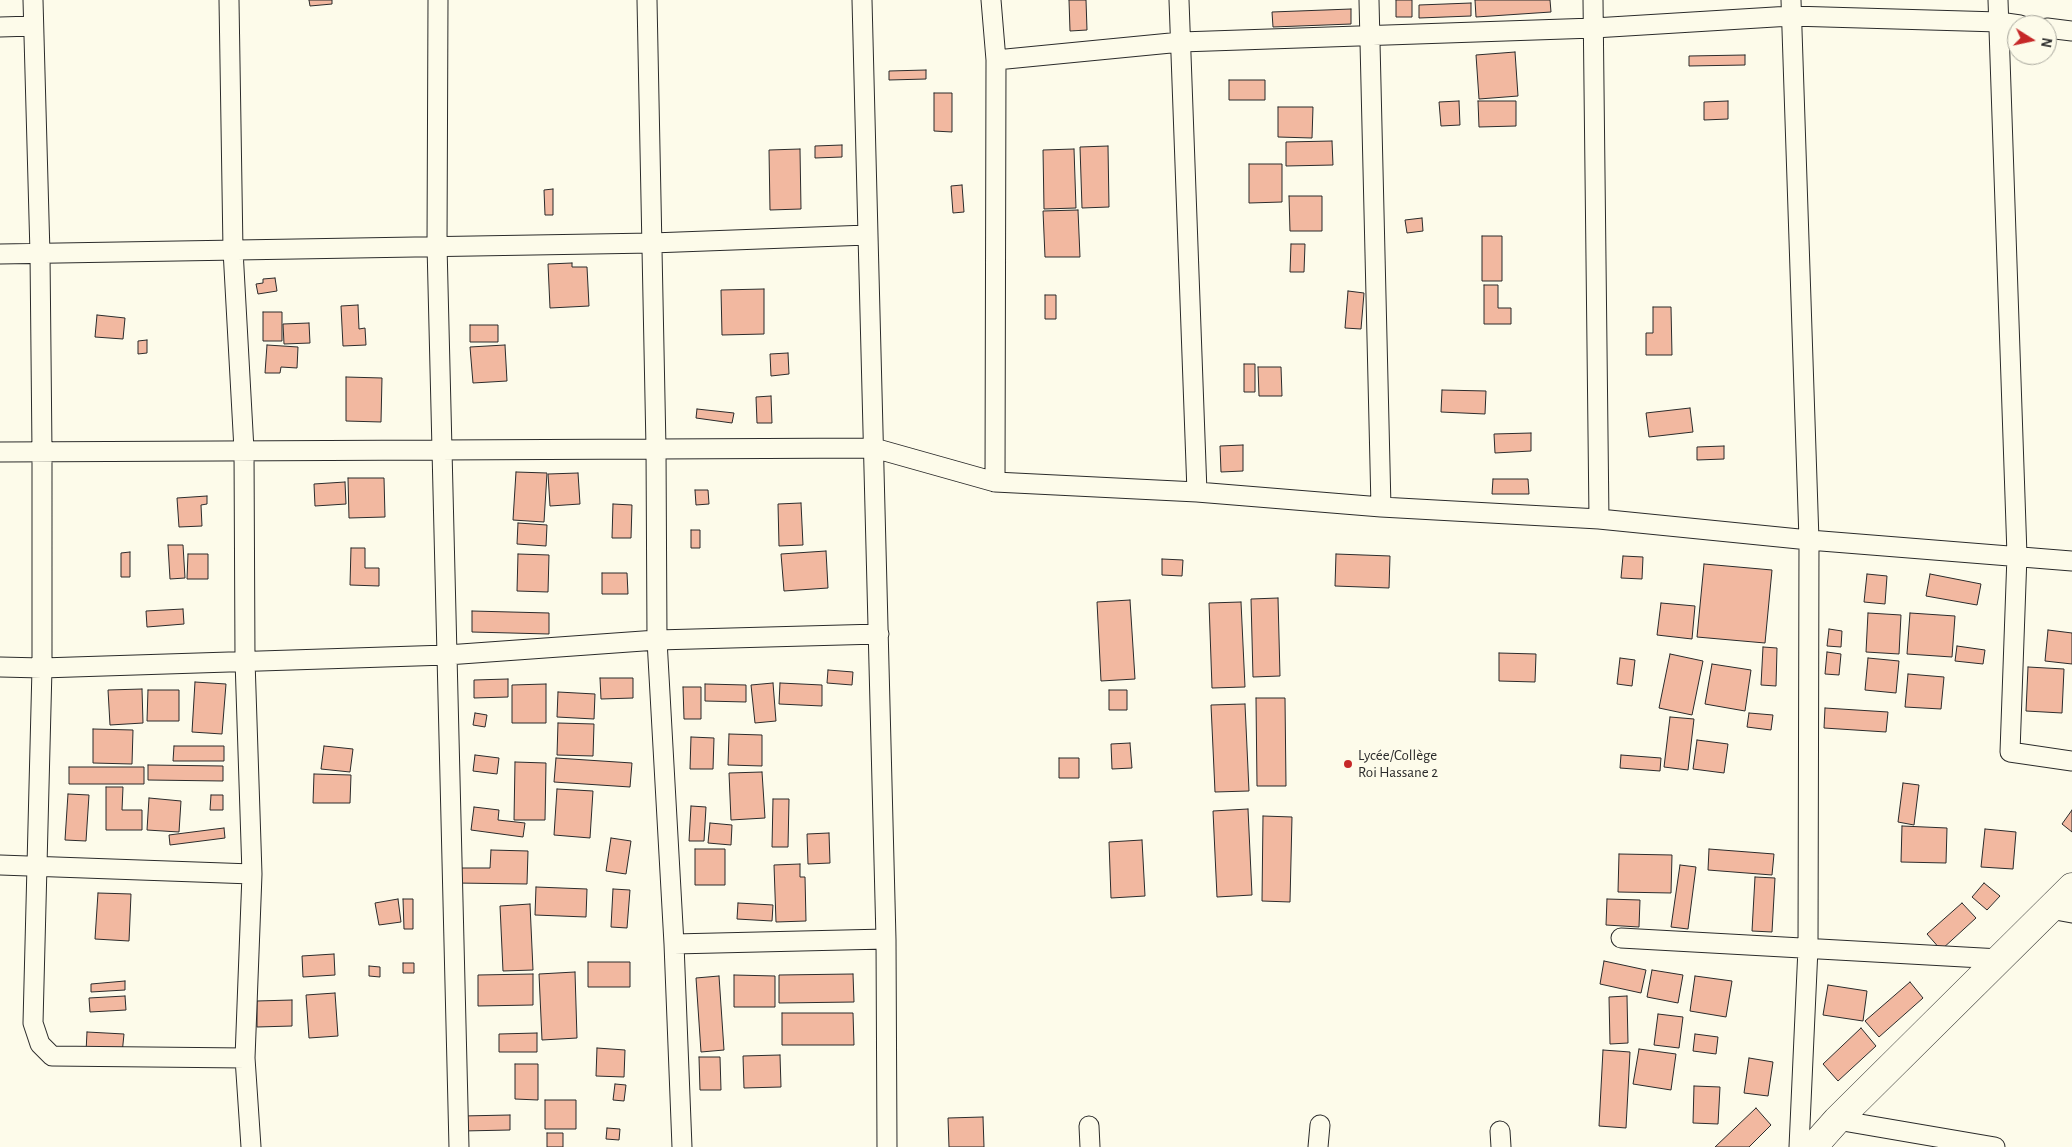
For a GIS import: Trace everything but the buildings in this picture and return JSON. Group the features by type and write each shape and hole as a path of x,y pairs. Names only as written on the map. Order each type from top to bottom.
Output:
{"main road":[{"path":"1813,1147 1837,1120 2000,959 2061,911 2072,887"}],"street":[{"path":"33,0 40,254 42,452 42,668 33,1024 40,1044 52,1056 245,1058"},
{"path":"229,0 233,250 244,450 245,660 252,874 245,1058 251,1147"},
{"path":"438,0 437,245 459,1147"},
{"path":"647,0 656,448 657,640 674,944 682,1147"},
{"path":"862,0 886,939 887,1147"},
{"path":"991,0 996,60 995,482"},
{"path":"1179,0 1197,492"},
{"path":"1369,0 1381,506"},
{"path":"1593,0 1599,519"},
{"path":"1998,0 2017,555 2010,752 2072,761"},
{"path":"996,60 1181,42 1594,28 1791,8 2007,23"},
{"path":"1791,8 1809,540 1808,948 1799,1147"},
{"path":"0,27 33,26"},
{"path":"2057,30 2072,32"},
{"path":"0,254 652,242 868,235"},
{"path":"0,452 874,448 995,482 1197,492 1381,506 1599,519 1809,540 2017,555 2072,561"},
{"path":"0,667 42,668 447,655 657,640 879,634"},
{"path":"0,865 252,874"},
{"path":"1621,938 2000,959"},
{"path":"674,944 886,939"},
{"path":"1837,1120 1995,1147"},
{"path":"1318,1147 1320,1125"},
{"path":"1089,1126 1090,1147"}],"place":[{"name":"Lycée/Collège Roi Hassane 2","path":"1348,764"}]}
